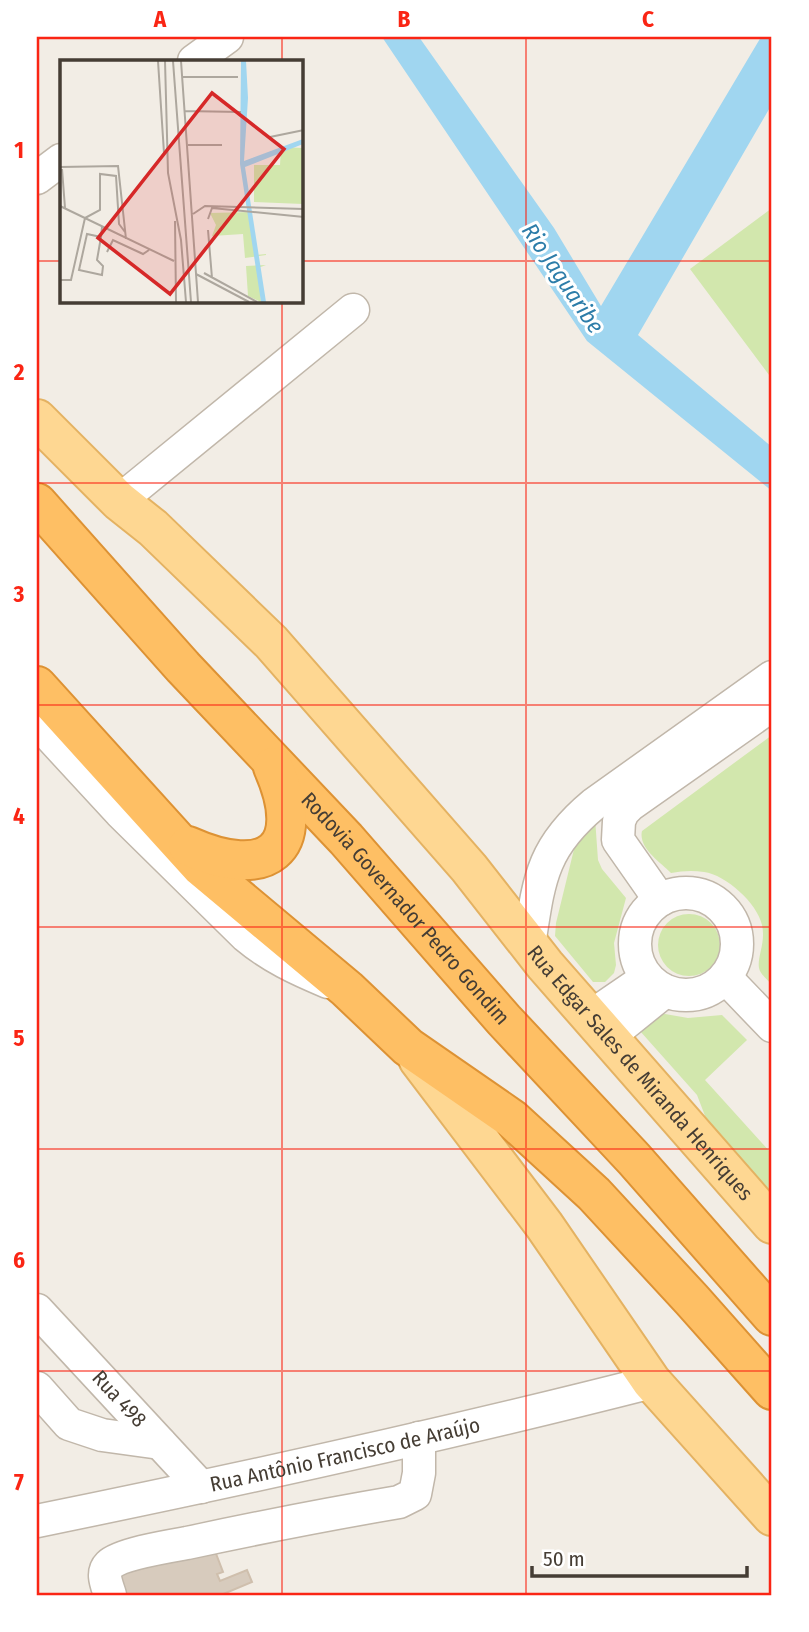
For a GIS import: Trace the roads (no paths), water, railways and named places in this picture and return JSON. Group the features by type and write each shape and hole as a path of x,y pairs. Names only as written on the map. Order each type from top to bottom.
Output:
{"highway":[{"name":"Rodovia Governador Pedro Gondim","path":"37,503 183,667 346,839 504,1020 634,1159 772,1316"},
{"path":"37,686 201,867 347,989 408,1047 512,1119 594,1194 772,1390"},
{"path":"176,841 233,861 251,861 264,857 276,848 284,838 288,814 270,759"}],"main road":[{"name":"Rua Edgar Sales de Miranda Henriques","path":"37,419 271,642 469,868 599,1027 772,1224"},
{"path":"408,1047 544,1225 652,1382 772,1516"}],"street":[{"path":"195,60 227,37"},
{"path":"37,178 60,161"},
{"path":"119,500 353,310"},
{"path":"519,932 542,873 556,844 571,823 772,677"},
{"path":"660,900 618,840 617,831 623,812 648,790 772,705"},
{"path":"37,722 120,812 246,936 289,966 347,989"},
{"path":"680,893 700,894 719,904 732,920 738,939 736,959 725,977 713,988 697,994 681,995 656,985 637,958 636,936 644,915 660,900 680,893"},
{"path":"725,977 772,1026"},
{"path":"599,1027 656,985"},
{"name":"Rua 498","path":"37,1310 201,1488"},
{"name":"Rua Antônio Francisco de Araújo","path":"37,1521 201,1488 652,1382"},
{"path":"37,1388 69,1424 102,1435 160,1443"},
{"path":"110,1595 105,1580 106,1570 111,1562 144,1552 289,1521 399,1502 415,1494 419,1473 419,1438"}],"water":[{"name":"Rio Jaguaribe","path":"382,37 419,37 554,228 601,306 761,37 772,37 772,104 638,335 772,447 772,491 587,341"}]}
